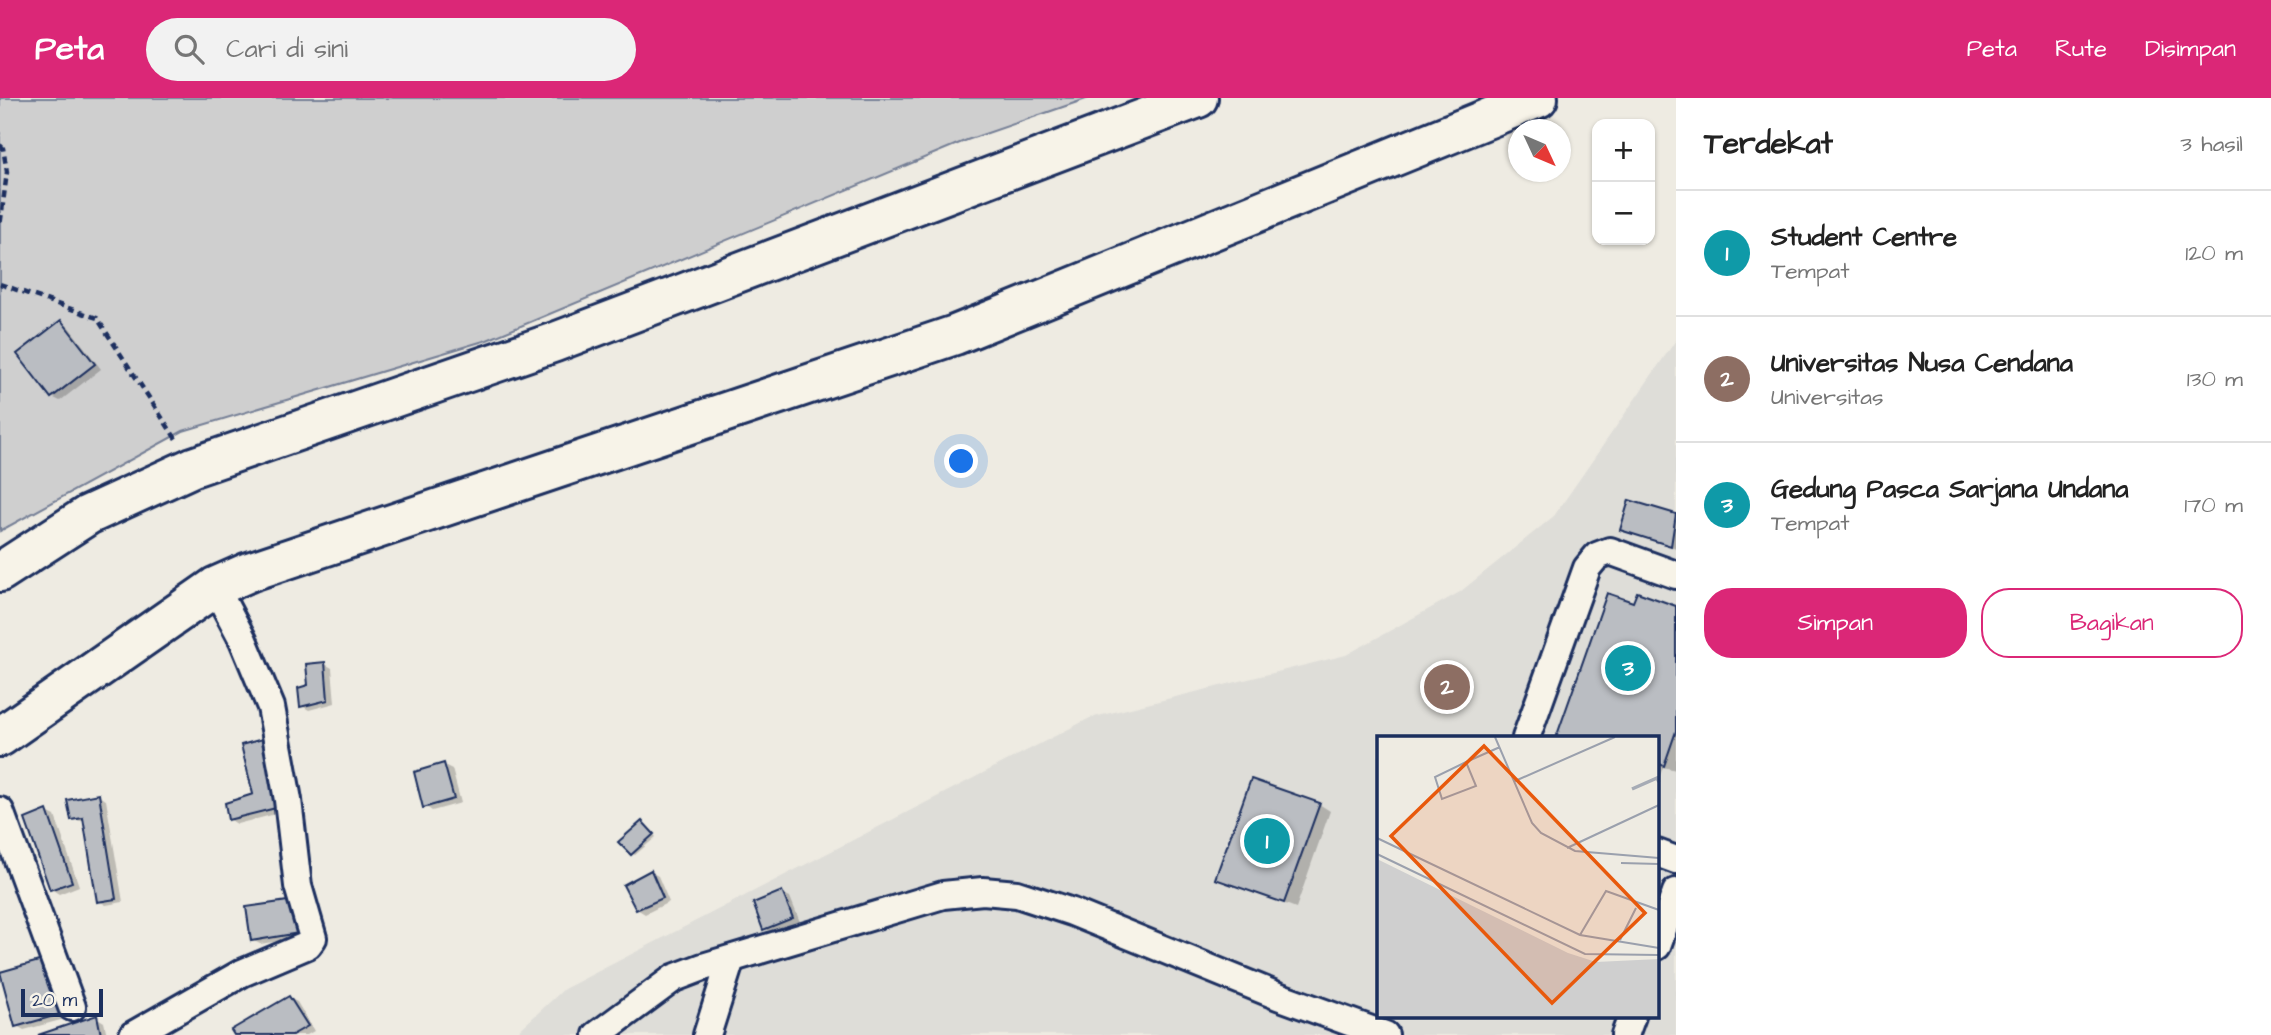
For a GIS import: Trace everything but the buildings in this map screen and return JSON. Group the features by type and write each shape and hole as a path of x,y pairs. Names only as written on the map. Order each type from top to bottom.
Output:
{"highway":[{"path":"0,572 88,516 193,467 555,342 1199,98"},
{"path":"0,737 215,587 292,556 748,407 955,335 1538,98"}],"street":[{"path":"1526,736 1587,568 1597,556 1611,551 1676,575"},
{"path":"133,1035 242,973 308,945 313,938 298,886 288,800 271,707 243,640 215,587"},
{"path":"0,811 72,1007"},
{"path":"1658,853 1676,860"},
{"path":"597,1035 674,978 943,895 983,891 1017,894 1072,912 1341,1028 1385,1035"},
{"path":"1658,943 1676,892"},
{"path":"706,1035 731,959"},
{"path":"1625,1035 1631,1018"}],"path":[{"path":"0,145 4,148 6,172 0,227"},
{"path":"0,284 97,318 193,467"}],"shaded area":[{"path":"0,98 1089,98 967,140 487,340 183,431 0,531"},
{"path":"1676,340 1676,1035 514,1035 564,989 1090,718 1346,655 1460,592 1554,516"}],"place":[{"name":"Gedung Pasca Sarjana Undana","path":"1628,668"},
{"name":"Universitas Nusa Cendana","path":"1447,687"},
{"name":"Student Centre","path":"1267,841"}]}
